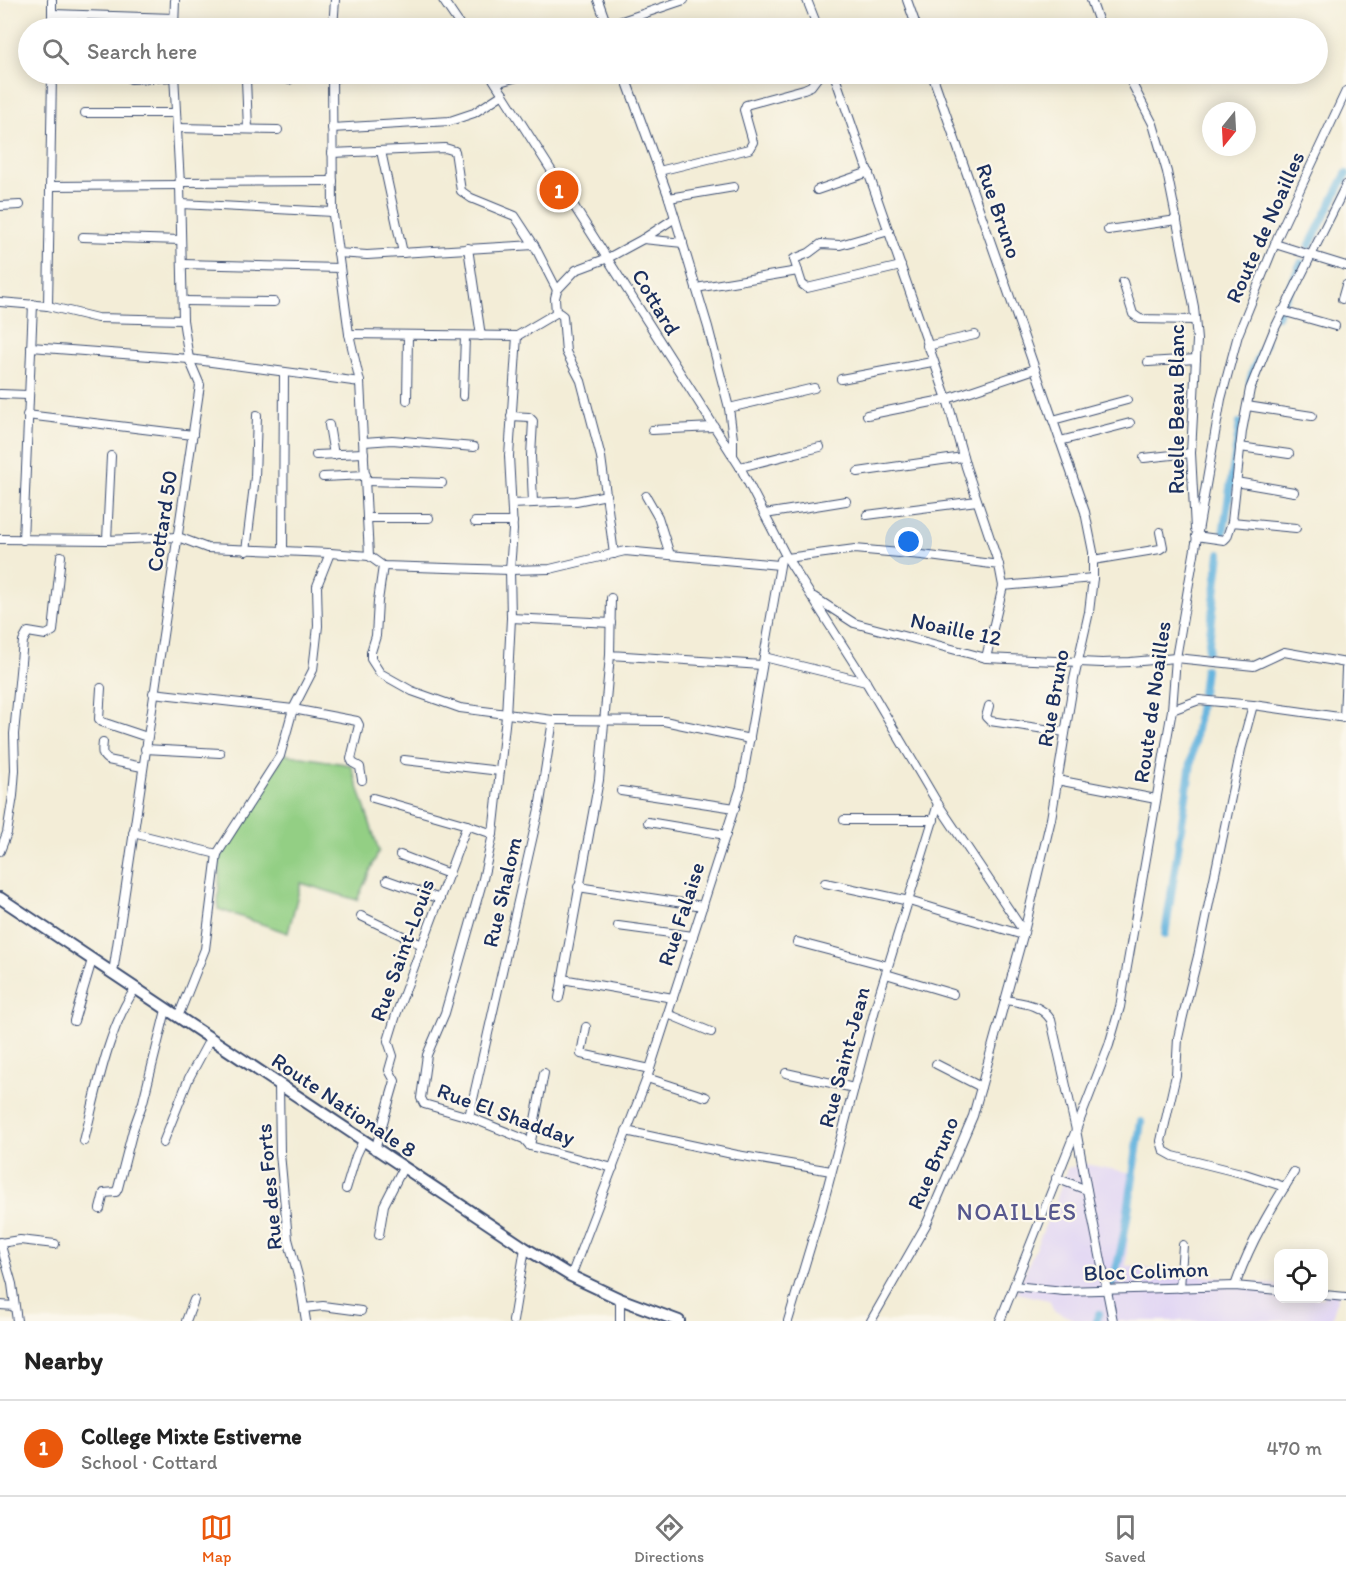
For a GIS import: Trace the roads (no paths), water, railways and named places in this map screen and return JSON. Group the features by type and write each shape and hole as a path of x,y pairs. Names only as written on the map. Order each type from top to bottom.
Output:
{"main road":[{"name":"Route Nationale 8","path":"0,898 525,1248 571,1276 620,1299 679,1321"}],"street":[{"path":"52,0 52,15 174,18 175,0"},
{"path":"334,18 335,0"},
{"path":"443,0 455,18"},
{"path":"598,0 604,18"},
{"path":"633,18 684,0"},
{"path":"807,0 814,18"},
{"path":"907,0 913,18"},
{"path":"1091,0 1097,18"},
{"path":"48,306 52,84"},
{"name":"Cottard 50","path":"113,973 200,385 189,359 183,320 181,204 174,84"},
{"path":"246,84 248,129"},
{"path":"332,84 333,212 350,334 360,382 369,556"},
{"name":"Cottard","path":"497,84 740,467 786,556 866,682 938,804 1023,934"},
{"path":"629,84 669,198 696,288 729,408 733,457"},
{"path":"659,171 749,149 753,142 744,110 746,105 804,89 812,84"},
{"path":"838,84 932,362 947,399 963,457 999,565 1003,586 986,658"},
{"name":"Rue Bruno","path":"871,1321 927,1223 973,1116 1006,1000 1051,819 1077,662 1089,612 1093,578 1093,552 1084,512 935,84"},
{"name":"Ruelle Beau Blanc","path":"1132,84 1153,124 1167,172 1195,320 1196,359 1191,453 1196,538"},
{"name":"Route de Noailles","path":"999,1321 1109,1045 1120,1006 1172,710 1176,658 1196,538 1221,399 1238,335 1275,244 1346,91"},
{"path":"332,129 450,121 474,113 503,94"},
{"path":"85,113 176,112"},
{"path":"177,128 278,130"},
{"path":"332,153 445,148 455,151 460,190 471,198 515,216 534,245 556,290 555,313"},
{"path":"381,151 403,253"},
{"path":"817,190 869,172"},
{"path":"51,186 333,181"},
{"path":"1196,538 1224,540 1227,537 1232,522 1240,447 1250,389 1258,365 1282,311 1346,185"},
{"path":"669,198 734,187"},
{"path":"181,204 333,212"},
{"path":"0,206 20,205"},
{"path":"556,290 576,270 608,258 675,218"},
{"path":"1108,230 1177,220"},
{"path":"889,231 840,245 818,245 809,253 794,257 802,284 807,288 812,288 901,266"},
{"path":"83,237 181,240"},
{"path":"643,239 682,243"},
{"path":"1275,244 1346,266"},
{"path":"338,253 367,255 534,245"},
{"path":"468,248 481,336"},
{"path":"182,264 340,268"},
{"path":"696,288 798,271"},
{"path":"1123,282 1133,314 1140,319 1195,320"},
{"path":"1341,299 1346,285"},
{"path":"183,301 274,302"},
{"path":"0,302 48,306 97,318 183,320"},
{"path":"23,540 33,304"},
{"path":"1282,311 1335,326"},
{"path":"350,334 517,336 555,313 563,316 566,352 581,381 601,458 614,554"},
{"path":"407,400 408,335"},
{"path":"927,346 975,335"},
{"path":"463,396 465,336"},
{"path":"373,798 493,834 506,716 511,618 510,570 513,522 509,456 517,336"},
{"path":"31,347 189,359 360,382"},
{"path":"1148,362 1196,359"},
{"path":"840,379 932,362"},
{"path":"867,415 947,399 1035,369"},
{"path":"283,552 284,373"},
{"path":"729,408 814,388"},
{"path":"0,394 28,395"},
{"path":"1053,420 1127,400"},
{"path":"1247,406 1312,416"},
{"path":"27,415 193,435"},
{"path":"246,551 255,477 257,415"},
{"path":"511,416 529,417 533,421 531,456 533,503"},
{"path":"1060,441 1130,423"},
{"path":"329,424 334,455"},
{"path":"652,430 713,427"},
{"path":"364,442 393,440 474,447"},
{"path":"740,467 820,447"},
{"path":"1240,447 1289,454"},
{"path":"316,455 364,453"},
{"path":"1144,458 1191,453"},
{"path":"107,540 111,456"},
{"path":"858,472 963,457"},
{"path":"323,477 442,483"},
{"path":"1236,482 1294,492"},
{"path":"512,504 576,501 607,495"},
{"path":"646,496 658,517 670,555"},
{"path":"765,514 846,501"},
{"path":"867,515 977,501"},
{"path":"368,518 429,518"},
{"path":"475,522 513,522"},
{"path":"1232,522 1296,528"},
{"path":"1093,560 1160,549 1162,547 1160,532"},
{"path":"0,539 107,540 178,537 207,548 369,556 383,566 550,569 614,554 634,552 779,565"},
{"path":"786,556 855,549 999,565"},
{"path":"178,1017 205,949 217,854 280,756 293,710 313,670 318,626 317,586 330,553"},
{"path":"0,851 7,833 13,796 14,734 23,641 27,632 46,635 53,631 61,556"},
{"name":"Rue Falaise","path":"571,1276 647,1078 735,808 750,740 779,565 786,556"},
{"path":"383,566 376,636 370,652 380,673 412,691 460,708 506,716 553,720 664,721 750,740"},
{"path":"1003,586 1093,578"},
{"name":"Noaille 12","path":"810,595 854,623 986,658 1130,662 1176,658 1254,666 1284,652 1346,663"},
{"path":"559,998 599,780 610,655 611,598"},
{"path":"511,618 611,623"},
{"path":"610,655 763,661 866,682"},
{"path":"1172,710 1199,700 1345,718 1346,669"},
{"path":"101,688 99,719 147,737"},
{"path":"153,693 357,720 359,725 351,759 360,767 362,780"},
{"path":"1253,705 1240,749 1198,956 1178,1038 1176,1075 1161,1141 1164,1151 1173,1156 1245,1174 1285,1187"},
{"path":"989,706 986,717 990,721 1065,732"},
{"name":"Rue Shalom","path":"469,1117 539,808 553,720"},
{"path":"103,742 102,752 108,760 142,767"},
{"path":"145,749 220,753"},
{"path":"404,760 500,771"},
{"path":"1057,780 1156,799"},
{"path":"621,791 735,808"},
{"name":"Rue Saint-Jean","path":"788,1321 887,970 938,804"},
{"path":"844,820 934,820"},
{"path":"648,822 726,835"},
{"name":"Rue Saint-Louis","path":"375,1149 394,1081 389,1070 393,1056 388,1041 467,825"},
{"path":"133,833 217,854"},
{"name":"Rue El Shadday","path":"493,834 483,879 445,1013 427,1055 421,1098 423,1103 469,1117 524,1139 530,1146 613,1168"},
{"path":"400,855 449,874"},
{"path":"387,880 440,899"},
{"path":"825,883 909,901 1023,934"},
{"path":"578,887 703,906"},
{"path":"362,916 422,945"},
{"path":"618,926 693,936"},
{"path":"797,942 887,970 953,994"},
{"path":"74,1021 92,960"},
{"path":"562,979 673,998"},
{"path":"84,1141 111,1043 126,1004 135,989"},
{"path":"1006,1000 1037,1007 1046,1012 1051,1020 1076,1130 1113,1321"},
{"path":"100,1209 104,1193 116,1192 118,1188 166,1010"},
{"path":"668,1014 711,1032"},
{"path":"586,1027 581,1054 650,1069"},
{"path":"163,1143 189,1078 210,1039"},
{"path":"936,1064 981,1087"},
{"path":"530,1146 544,1073"},
{"path":"786,1073 854,1088"},
{"path":"647,1078 706,1097"},
{"name":"Rue des Forts","path":"279,1085 280,1153 288,1239 300,1283 306,1321"},
{"path":"626,1131 736,1155 831,1171"},
{"path":"346,1189 363,1141"},
{"path":"379,1235 384,1205 403,1168"},
{"path":"1235,1286 1246,1253 1294,1172"},
{"path":"1056,1178 1087,1190"},
{"path":"17,1321 12,1284 0,1244 20,1240 55,1244"},
{"path":"1180,1288 1183,1245"},
{"path":"513,1321 525,1248"},
{"name":"Bloc Colimon","path":"1014,1286 1064,1292 1235,1286 1274,1290"},
{"path":"1328,1295 1346,1297"},
{"path":"620,1299 620,1321"},
{"path":"186,1321 194,1300"},
{"path":"0,1305 14,1306"},
{"path":"304,1308 323,1306 361,1311"}],"waterway":[{"path":"1309,246 1346,174"},
{"path":"1277,316 1301,263"},
{"path":"1250,382 1265,343"},
{"path":"1223,535 1240,423"},
{"path":"1208,650 1220,554"},
{"path":"1202,693 1205,669"},
{"path":"1165,935 1200,703"},
{"path":"1109,1293 1125,1231 1141,1122"},
{"path":"1096,1321 1099,1314"}],"place":[{"name":"College Mixte Estiverne","path":"559,190"}],"district":[{"name":"NOAILLES","path":"1017,1211"}]}
